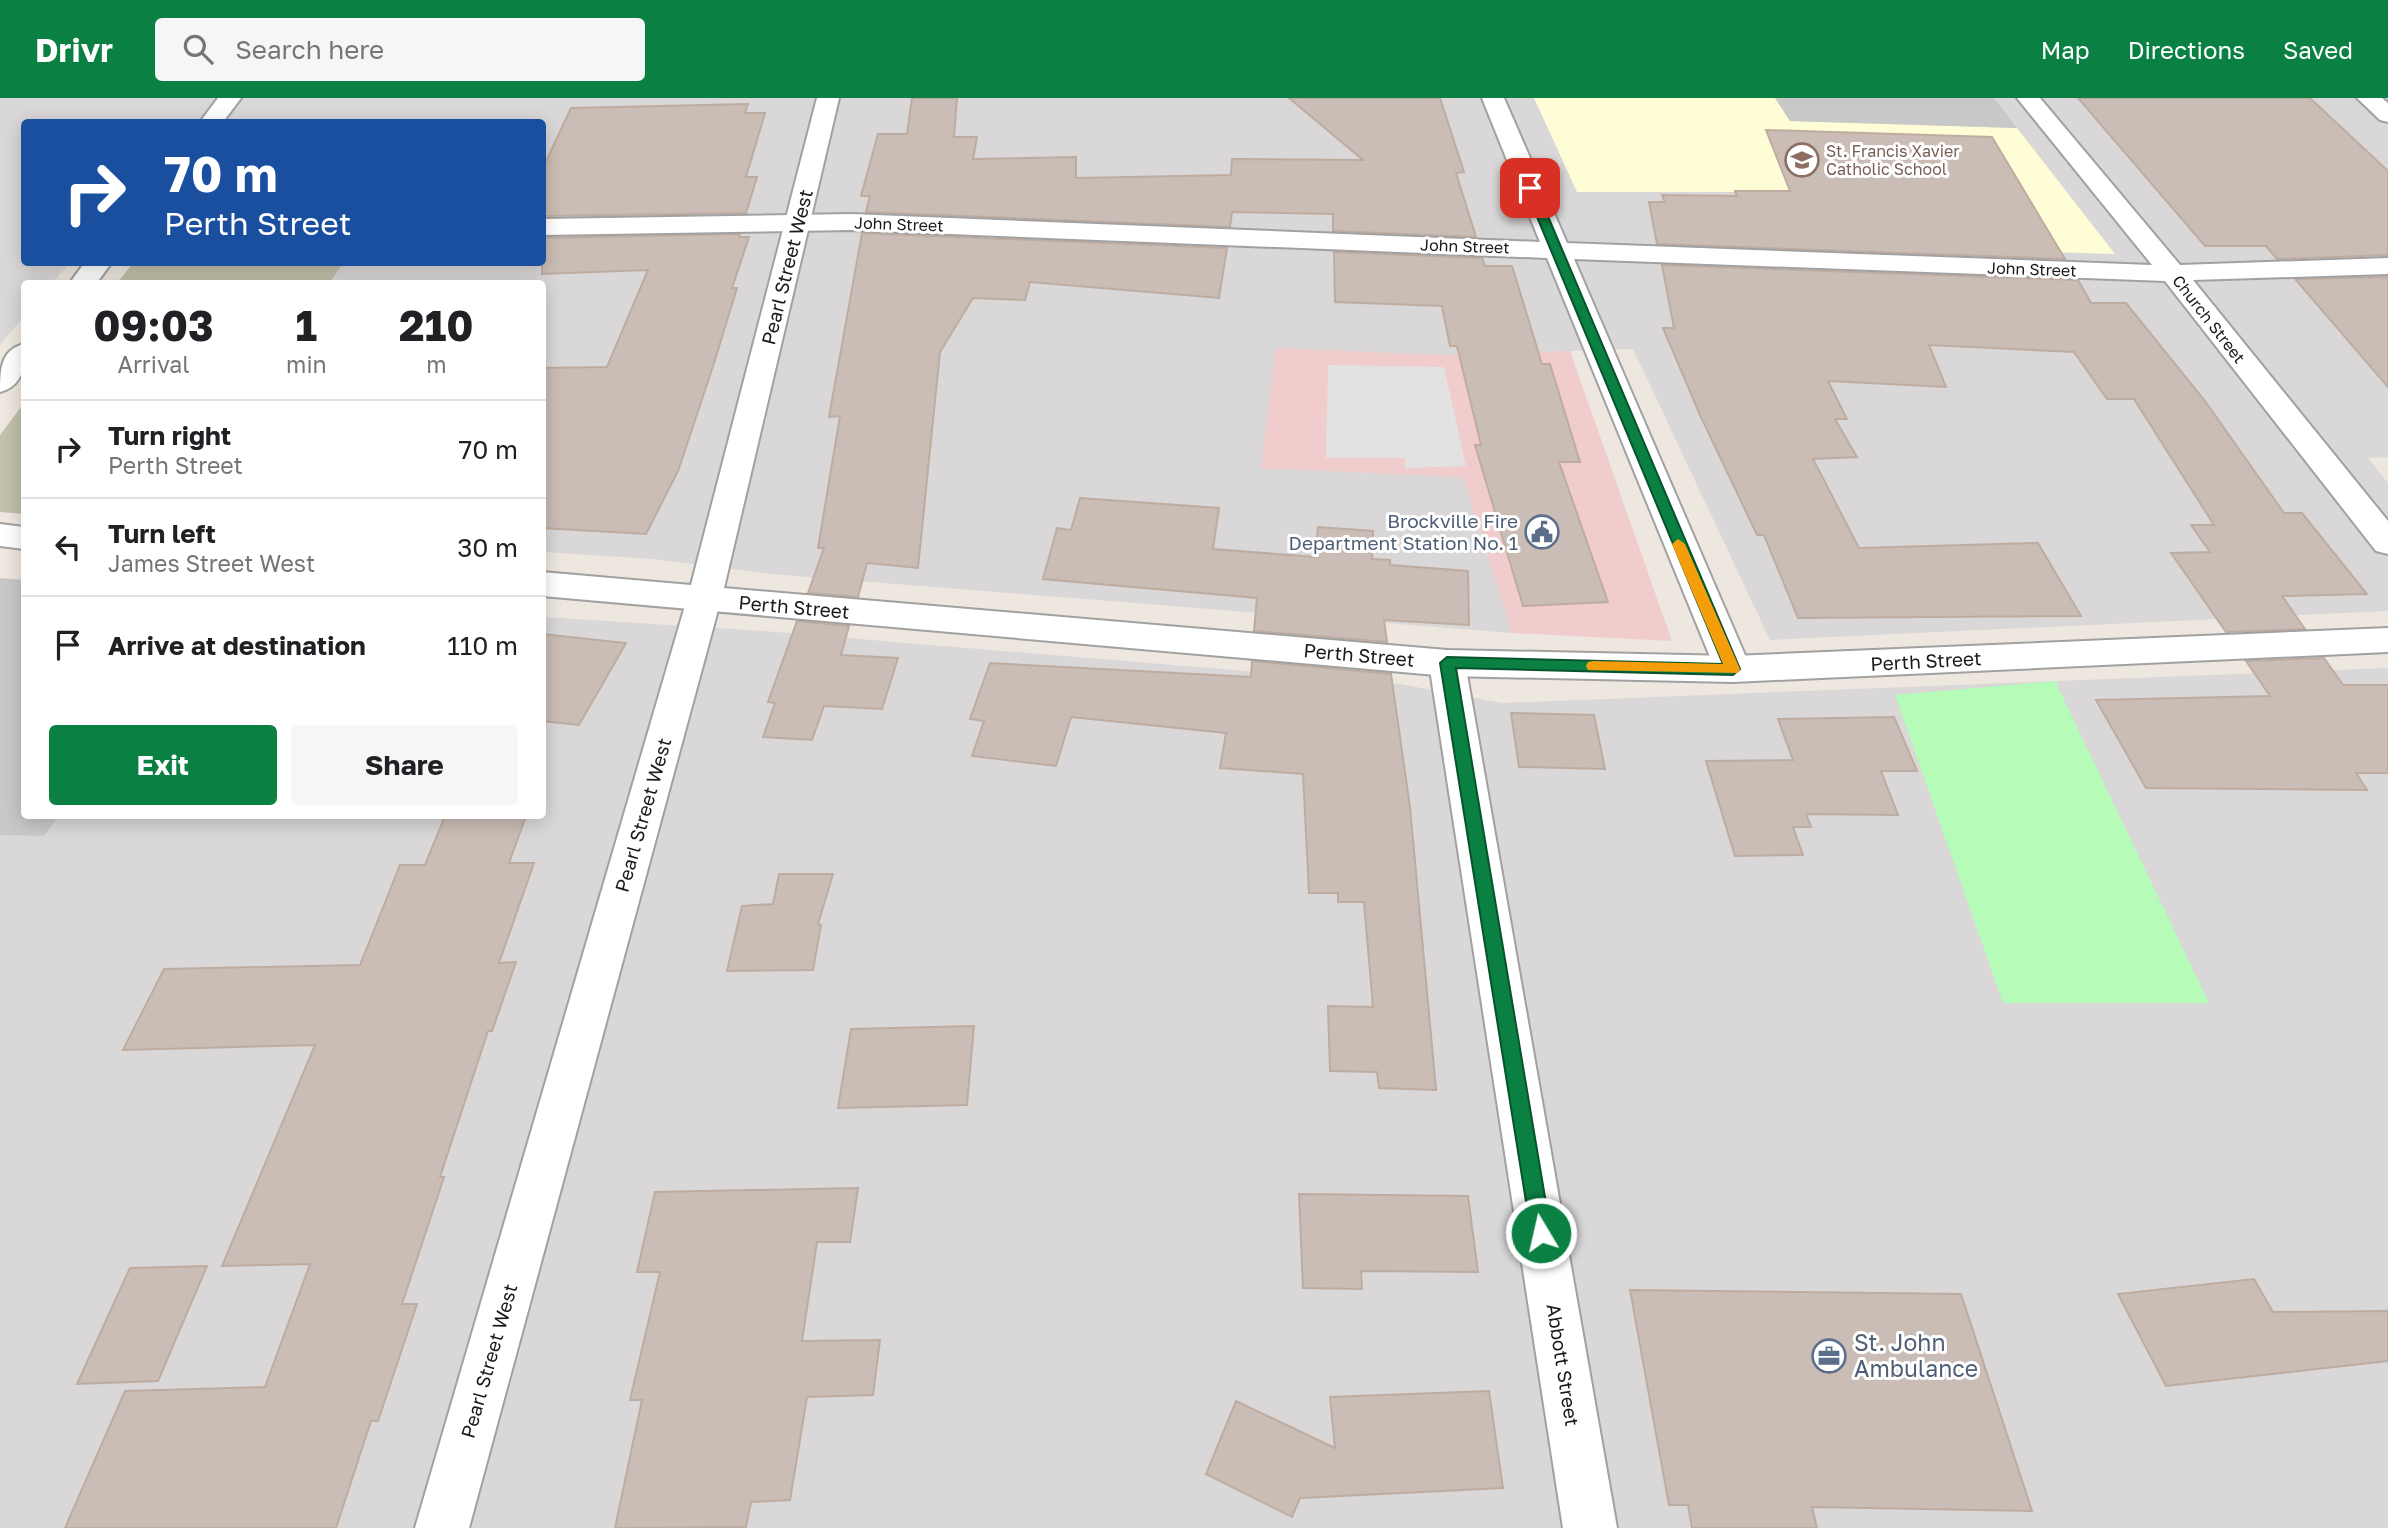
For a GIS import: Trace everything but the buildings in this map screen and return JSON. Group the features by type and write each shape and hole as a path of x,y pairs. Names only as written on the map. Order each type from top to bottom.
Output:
{"street":[{"path":"213,119 230,98"},
{"name":"Pearl Street West","path":"442,1528 704,599 828,98"},
{"path":"1493,98 1733,669"},
{"name":"Church Street","path":"2028,98 2173,273 2388,543"},
{"path":"2368,98 2388,115"},
{"name":"John Street","path":"546,227 799,221 2173,273 2388,266"},
{"path":"85,280 96,266"},
{"path":"0,383 21,357"},
{"path":"0,536 21,538"},
{"name":"Perth Street","path":"546,584 1447,663 1733,669 2388,640"},
{"name":"Abbott Street","path":"1447,663 1590,1528"}],"shaded area":[{"path":"0,98 2388,98 2388,457 2368,458 2388,483 2388,611 1770,640 1633,349 1441,355 1276,349 1262,468 1463,477 1512,633 771,574 652,559 546,552 546,280 332,280 341,266 546,266 546,119 21,119 21,266 67,266 55,280 21,280 21,320 0,345"},
{"name":"St. Francis Xavier Catholic School","path":"1534,98 1775,98 1790,121 2017,128 2115,254 1802,245 1780,192 1577,192"},
{"path":"1775,98 1994,98 2017,128 1790,121"},
{"path":"131,266 341,266 332,280 119,280"},
{"path":"1276,348 1441,355 1570,351 1672,641 1512,633 1463,477 1261,468"},
{"path":"1328,365 1444,367 1466,466 1405,468 1405,458 1326,458"},
{"path":"21,407 21,514 0,512 0,435"},
{"path":"0,578 21,580 21,819 57,819 44,836 0,835"},
{"path":"546,617 764,631 1400,684 1502,703 2388,668 2388,1528 0,1528 0,835 44,836 57,819 546,819"}],"green space":[{"path":"2055,681 2209,1003 2003,1003 1895,695"}],"slow traffic":[{"path":"1593,666 1733,669 1678,544"}],"place":[{"name":"St. Francis Xavier Catholic School","path":"1802,160"},
{"name":"Brockville Fire Department Station No. 1","path":"1542,532"},
{"name":"St. John Ambulance","path":"1829,1356"}],"route":[{"path":"1530,188 1707,614 1733,669 1447,663 1541,1233"}]}
